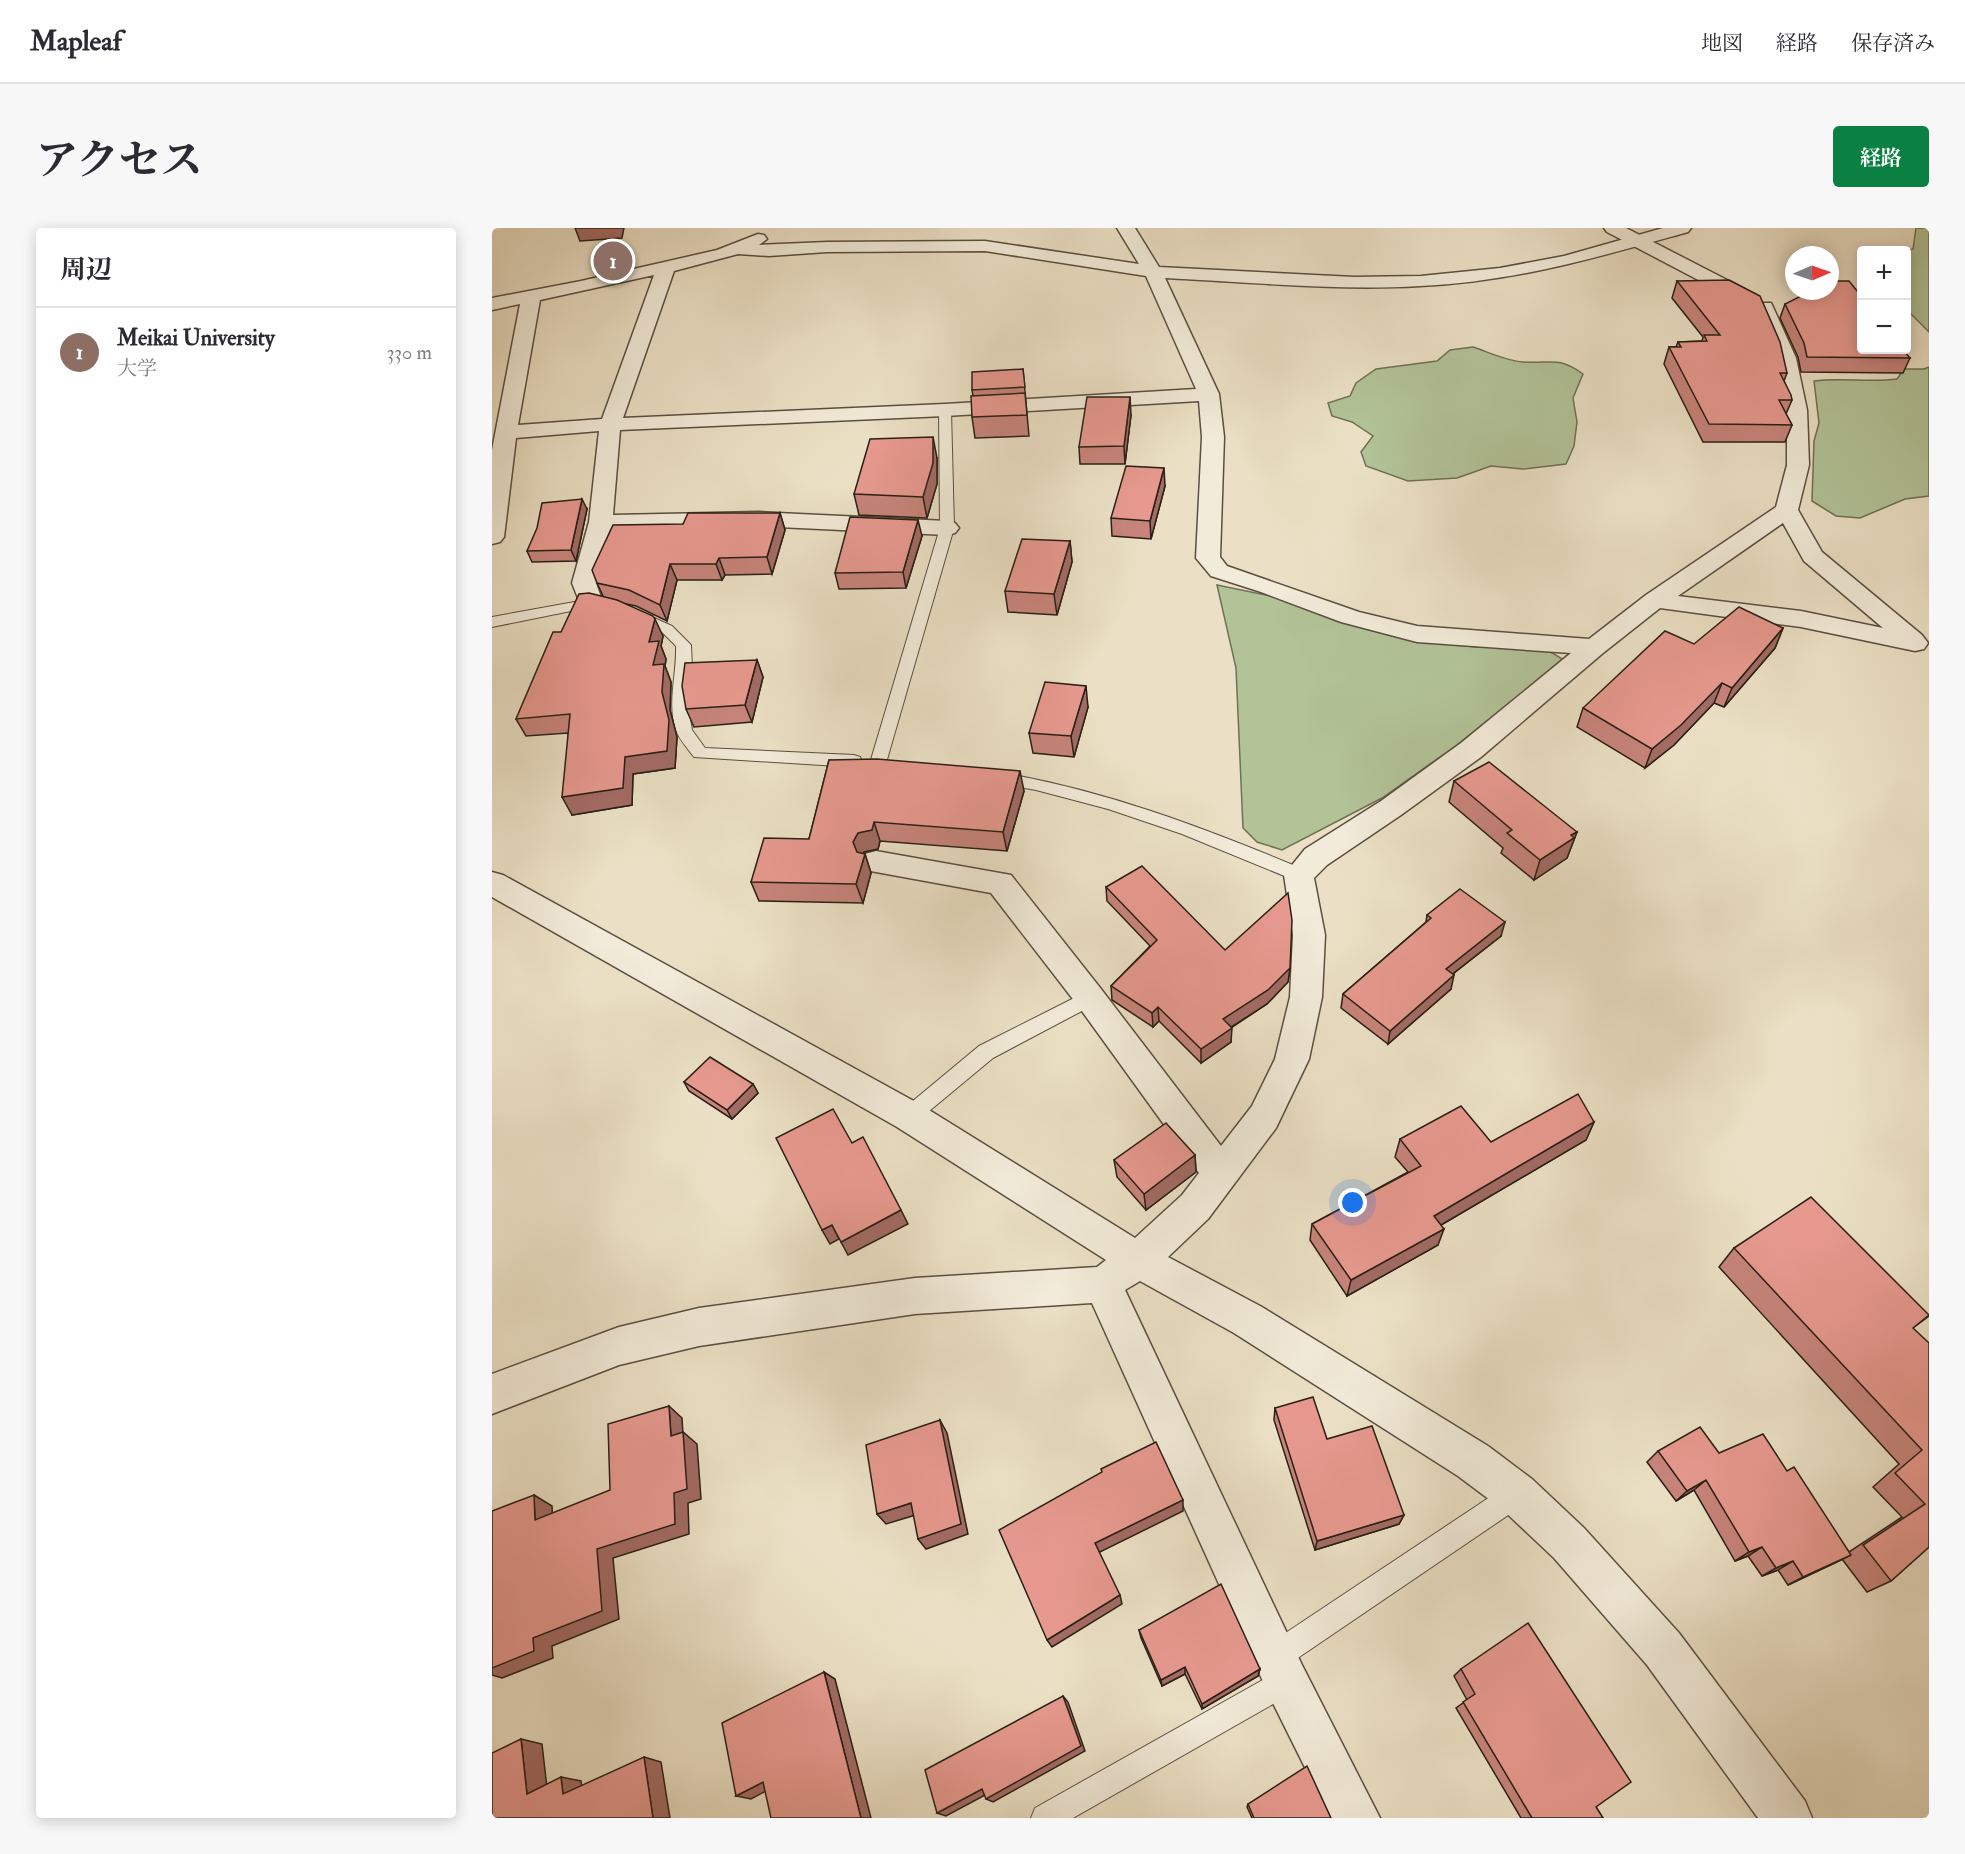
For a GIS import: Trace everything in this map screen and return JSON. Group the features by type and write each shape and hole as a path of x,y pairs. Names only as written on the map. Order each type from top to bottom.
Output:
{"street":[{"path":"1126,228 1153,272 1209,394 1213,437 1208,558 1219,571 1270,587 1350,617 1417,634 1594,647"},
{"path":"492,1394 619,1346 699,1327 915,1296 1103,1284 1138,1260 1195,1207 1264,1117 1292,1059 1306,998 1310,935 1299,875 1316,857 1391,808 1471,750 1594,647 1655,600 1787,510 1798,465 1797,410 1786,358 1763,306 1612,228"},
{"path":"738,249 769,251 827,247 985,246 1153,272 1354,282 1421,281 1500,273 1566,261 1682,228"},
{"path":"492,304 666,267 738,249 774,231"},
{"path":"591,603 584,583 601,522 610,424 666,267"},
{"path":"492,537 500,444 531,297"},
{"path":"500,444 555,427 945,410 1209,394"},
{"path":"1787,510 1812,556 1924,644"},
{"path":"601,522 759,519 947,528"},
{"path":"1655,600 1802,619 1924,644"},
{"path":"876,862 1000,883 1090,998 1220,1173"},
{"path":"492,883 909,1116 1138,1260 1248,1320 1473,1461 1517,1494 1569,1543 1663,1649 1788,1818"},
{"path":"1103,1284 1281,1668 1356,1818"}],"lane":[{"path":"878,763 947,528 945,410"},
{"path":"492,621 591,603 630,611 667,629 683,645 684,669 679,703 684,731 700,753 898,765"},
{"path":"978,776 1037,784 1098,800 1244,852 1299,875"},
{"path":"909,1116 987,1052 1090,998"},
{"path":"1045,1818 1281,1668 1517,1494"}],"green space":[{"path":"1916,228 1929,228 1929,332 1911,314 1911,250"},
{"path":"1473,347 1517,361 1560,363 1583,374 1573,398 1577,422 1574,446 1566,464 1523,469 1491,466 1457,478 1408,481 1366,466 1361,452 1373,436 1352,422 1332,416 1328,403 1350,396 1356,383 1376,369 1437,361 1450,350"},
{"path":"1929,367 1929,496 1905,499 1860,518 1836,516 1812,501 1814,441 1819,423 1814,381 1897,379 1904,369"},
{"path":"1217,585 1290,600 1431,641 1475,647 1532,647 1549,651 1564,660 1457,745 1382,798 1282,850 1257,842 1243,828 1236,668"}],"building":[{"path":"1729,280 1760,296 1780,342 1787,373 1780,373 1792,400 1779,400 1792,425 1709,424 1669,347 1681,347 1678,342 1707,341 1704,335 1720,335 1677,281"},
{"path":"1839,281 1849,281 1857,291 1857,354 1906,354 1910,358 1807,357 1804,343 1785,304 1793,300 1839,300"},
{"path":"1023,369 1025,387 972,390 972,372"},
{"path":"1025,393 1027,415 972,417 971,396"},
{"path":"1087,397 1130,397 1124,446 1079,447"},
{"path":"933,437 933,463 923,497 854,494 870,439"},
{"path":"1126,466 1164,468 1150,521 1111,518"},
{"path":"582,499 571,550 527,551 537,528 542,503"},
{"path":"688,513 780,513 767,557 719,558 716,564 670,564 660,605 629,590 597,583 592,570 613,525 683,524"},
{"path":"850,517 918,520 903,572 835,573"},
{"path":"1022,539 1070,541 1054,594 1005,591"},
{"path":"589,593 617,600 655,619 649,642 659,641 653,665 664,664 662,692 669,720 667,751 625,757 623,788 562,797 570,714 516,719 553,632 561,632 579,594"},
{"path":"1739,607 1783,628 1732,688 1722,683 1681,725 1652,749 1583,708 1665,631 1694,644"},
{"path":"757,660 745,705 686,709 682,686 685,663"},
{"path":"1045,682 1086,686 1071,736 1029,733"},
{"path":"877,759 1020,771 1003,832 874,822 872,830 858,833 853,842 857,852 865,854 856,884 751,882 764,838 809,839 829,760"},
{"path":"1489,762 1577,832 1571,835 1574,838 1540,860 1507,833 1512,830 1454,781"},
{"path":"1142,866 1225,950 1288,893 1292,920 1290,968 1268,990 1223,1019 1232,1028 1201,1049 1158,1007 1152,1013 1111,986 1157,940 1106,887"},
{"path":"1460,889 1505,922 1446,969 1454,975 1390,1031 1343,994 1431,918 1427,915"},
{"path":"710,1057 753,1084 727,1110 684,1082"},
{"path":"1578,1094 1594,1122 1434,1216 1444,1229 1351,1280 1312,1224 1421,1166 1400,1139 1461,1106 1491,1142"},
{"path":"833,1109 852,1143 863,1137 901,1210 841,1242 832,1225 822,1230 776,1138"},
{"path":"1166,1123 1195,1155 1144,1194 1114,1160"},
{"path":"1811,1197 1929,1315 1913,1328 1929,1343 1929,1547 1891,1581 1863,1545 1925,1504 1895,1473 1922,1450 1734,1248"},
{"path":"1313,1397 1327,1439 1372,1426 1404,1515 1317,1541 1275,1408"},
{"path":"669,1406 671,1436 683,1432 687,1489 674,1493 675,1524 597,1549 602,1611 533,1638 534,1651 492,1668 492,1511 534,1495 535,1520 610,1490 608,1424"},
{"path":"940,1420 961,1524 918,1539 911,1503 877,1514 866,1445"},
{"path":"1700,1427 1719,1453 1763,1434 1787,1471 1794,1467 1851,1555 1803,1577 1793,1561 1776,1568 1762,1547 1749,1552 1706,1480 1687,1491 1658,1451"},
{"path":"1156,1442 1183,1500 1095,1543 1120,1595 1047,1640 999,1530 1102,1472 1101,1469"},
{"path":"1221,1584 1260,1669 1202,1704 1185,1667 1161,1680 1139,1630"},
{"path":"1528,1623 1631,1782 1596,1807 1603,1818 1532,1818 1463,1702 1475,1694 1461,1669"},
{"path":"824,1672 861,1818 771,1818 763,1782 736,1796 722,1723"},
{"path":"1063,1696 1081,1746 986,1799 982,1789 937,1813 925,1770"},
{"path":"521,1739 527,1794 561,1777 563,1794 644,1757 653,1818 492,1818 492,1753"},
{"path":"1307,1766 1331,1818 1254,1818 1248,1804"}],"place":[{"name":"Meikai University","path":"613,261"}]}
